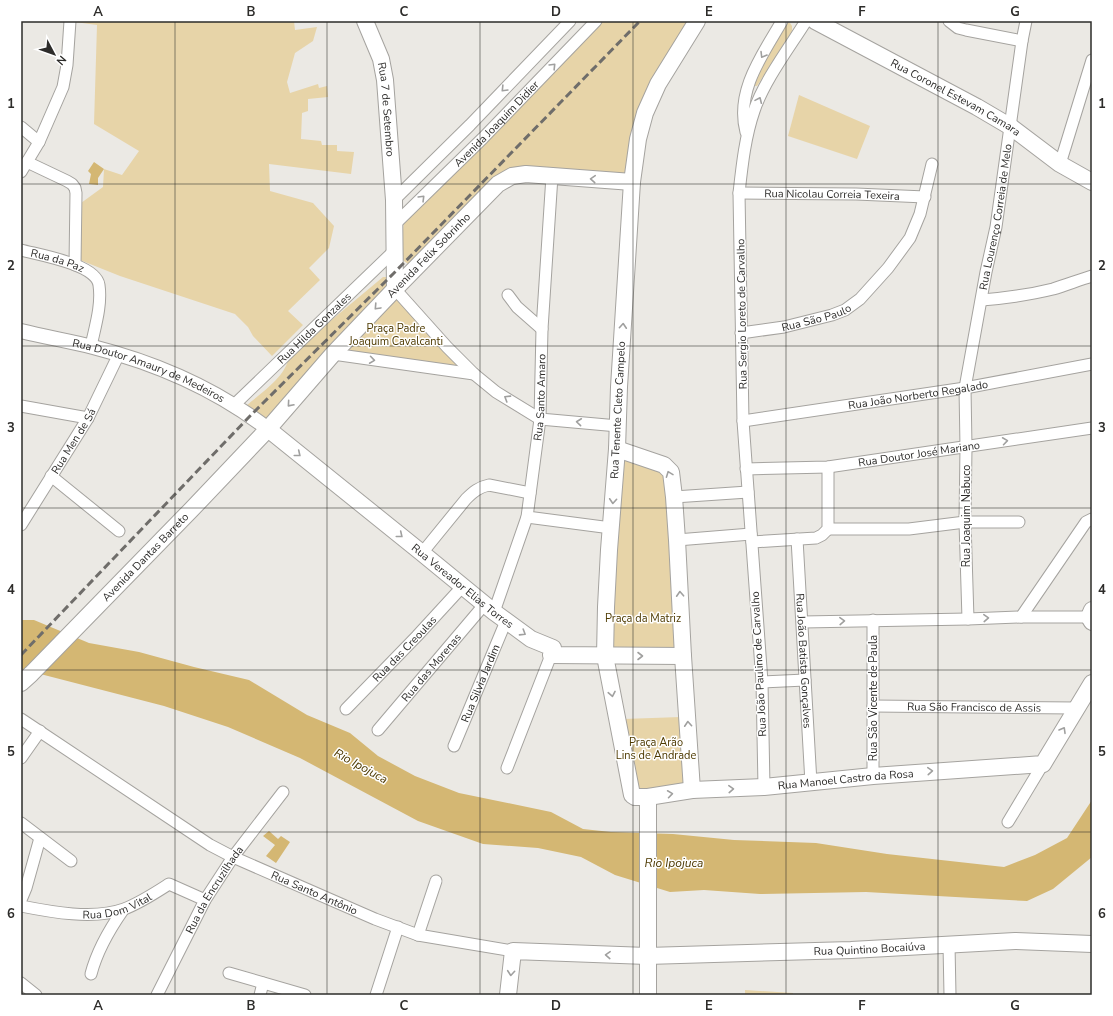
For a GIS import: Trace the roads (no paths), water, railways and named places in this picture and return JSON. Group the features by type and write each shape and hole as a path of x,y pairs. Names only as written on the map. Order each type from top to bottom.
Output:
{"main road":[{"name":"Rua 7 de Setembro","path":"365,21 381,59 385,80 394,200 395,289"},
{"name":"Rua Tenente Cleto Campelo","path":"648,803 631,794 605,656 606,608 617,449 632,182 638,139 645,113 658,84 697,21"},
{"name":"Rua Coronel Estevam Camara","path":"815,21 977,107 1011,127 1060,164 1092,182"},
{"name":"Avenida Felix Sobrinho","path":"268,429 333,354 498,184 505,179 526,174 632,182"},
{"name":"Rua Vereador Elias Torres","path":"268,429 495,613 532,639 554,648 551,655"},
{"name":"Avenida Dantas Barreto","path":"26,678 64,641 268,429"},
{"path":"617,449 657,462 668,468 671,472 677,540 692,790"},
{"path":"551,655 683,656"},
{"path":"1043,764 1092,682"},
{"name":"Rua Manoel Castro da Rosa","path":"648,803 692,790 764,787 873,776 1043,764"},
{"path":"648,803 648,995"},
{"name":"Rua Quintino Bocaiúva","path":"647,956 949,946 1015,941 1092,944"},
{"path":"508,995 513,951"},
{"name":"Rua Santo Antônio","path":"513,951 647,956"}],"street":[{"path":"21,172 39,142 63,87 67,65 70,21"},
{"name":"Avenida Joaquim Didier","path":"394,200 470,125 570,21"},
{"name":"Avenida Joaquim Didier","path":"394,225 483,138 595,21"},
{"name":"Rua Sergio Loreto de Carvalho","path":"747,137 744,121 744,109 750,80 757,64 782,21"},
{"name":"Rua Sergio Loreto de Carvalho","path":"748,492 743,421 741,333 739,193 742,167 747,137 754,111 762,91 806,21"},
{"path":"949,21 958,28 1022,41"},
{"name":"Rua Lourenço Correia de Melo","path":"965,388 996,226 1026,21"},
{"path":"1060,164 1089,81 1092,60"},
{"path":"521,72 533,86"},
{"path":"470,125 483,138"},
{"path":"21,127 39,142"},
{"path":"27,162 67,181 75,188 77,201 75,265"},
{"path":"925,197 932,164"},
{"name":"Rua Santo Amaro","path":"495,613 527,517 540,419 542,329 552,176"},
{"name":"Rua Nicolau Correia Texeira","path":"739,193 856,194 925,197"},
{"name":"Rua São Paulo","path":"741,333 784,327 832,315 845,310 860,299 904,248 920,214 925,197"},
{"name":"Rua da Paz","path":"21,250 75,265 93,275 99,284 99,294 91,346"},
{"name":"Rua Hilda Gonzales","path":"234,405 394,251"},
{"path":"982,300 1019,296 1055,288 1092,276"},
{"path":"395,289 447,347 474,374 496,392 540,419 618,426"},
{"path":"508,296 517,307 542,329"},
{"name":"Rua Doutor Amaury de Medeiros","path":"21,331 91,346 166,370 206,389 234,405 268,429"},
{"name":"Rua Men de Sá","path":"21,525 88,418 119,354"},
{"path":"333,354 474,374"},
{"name":"Rua João Norberto Regalado","path":"743,421 965,388 1092,364"},
{"name":"Rua Joaquim Nabuco","path":"965,388 965,522 968,619"},
{"path":"21,406 88,418"},
{"name":"Rua Doutor José Mariano","path":"746,469 828,467 1092,428"},
{"path":"677,540 816,538 828,529 828,467"},
{"path":"51,476 119,531"},
{"path":"422,553 472,492 483,486 489,485 530,492"},
{"path":"674,497 748,492"},
{"name":"Rua João Paulino de Carvalho","path":"748,492 762,682 764,787"},
{"path":"527,517 611,528"},
{"path":"1021,617 1089,520"},
{"path":"828,529 908,529 965,522 1019,522"},
{"name":"Rua João Batista Gonçalves","path":"797,539 803,622 811,782"},
{"name":"Rua das Creoulas","path":"346,709 462,587"},
{"name":"Rua das Morenas","path":"378,730 495,613"},
{"name":"Rua Silvia Jardim","path":"454,746 495,613"},
{"path":"803,622 1021,617 1091,617"},
{"name":"Rua São Vicente de Paula","path":"873,620 873,776"},
{"path":"507,768 551,655"},
{"path":"762,682 805,680"},
{"name":"Rua São Francisco de Assis","path":"872,706 1076,708"},
{"name":"Rua Santo Antônio","path":"21,719 210,845 232,857 375,919 418,935 513,951"},
{"path":"21,758 40,732"},
{"path":"1008,822 1043,764"},
{"name":"Rua da Encruzilhada","path":"156,995 205,900 232,857 284,792"},
{"path":"21,823 71,861"},
{"path":"21,900 26,888 40,838"},
{"path":"418,935 436,881"},
{"name":"Rua Dom Vital","path":"21,906 67,914 106,913 123,910 140,902 169,884 205,900"},
{"path":"90,974 111,927 123,910"},
{"path":"376,995 398,927"},
{"path":"949,946 950,995"},
{"path":"229,973 305,995"},
{"path":"21,983 36,995"},
{"path":"260,995 263,983"}],"water":[{"path":"94,162 104,169 98,178 98,185 89,184 91,174 88,171"},
{"name":"Rio Ipojuca","path":"21,620 34,620 89,643 139,652 249,680 307,715 350,733 378,756 415,776 459,793 551,812 583,829 611,832 673,834 734,840 816,843 887,854 1004,867 1035,855 1067,838 1092,800 1092,857 1053,889 1027,901 866,892 760,894 704,890 670,892 615,875 581,857 538,848 483,844 418,821 300,758 228,727 164,706 21,669"},
{"path":"269,831 278,839 281,836 290,842 276,863 266,856 275,845 263,836"}],"railway":[{"path":"21,655 250,416 394,273 640,21"}],"park label":[{"name":"Praça Padre Joaquim Cavalcanti","path":"396,334"},
{"name":"Praça da Matriz","path":"643,618"},
{"name":"Praça Arão Lins de Andrade","path":"656,748"}]}
